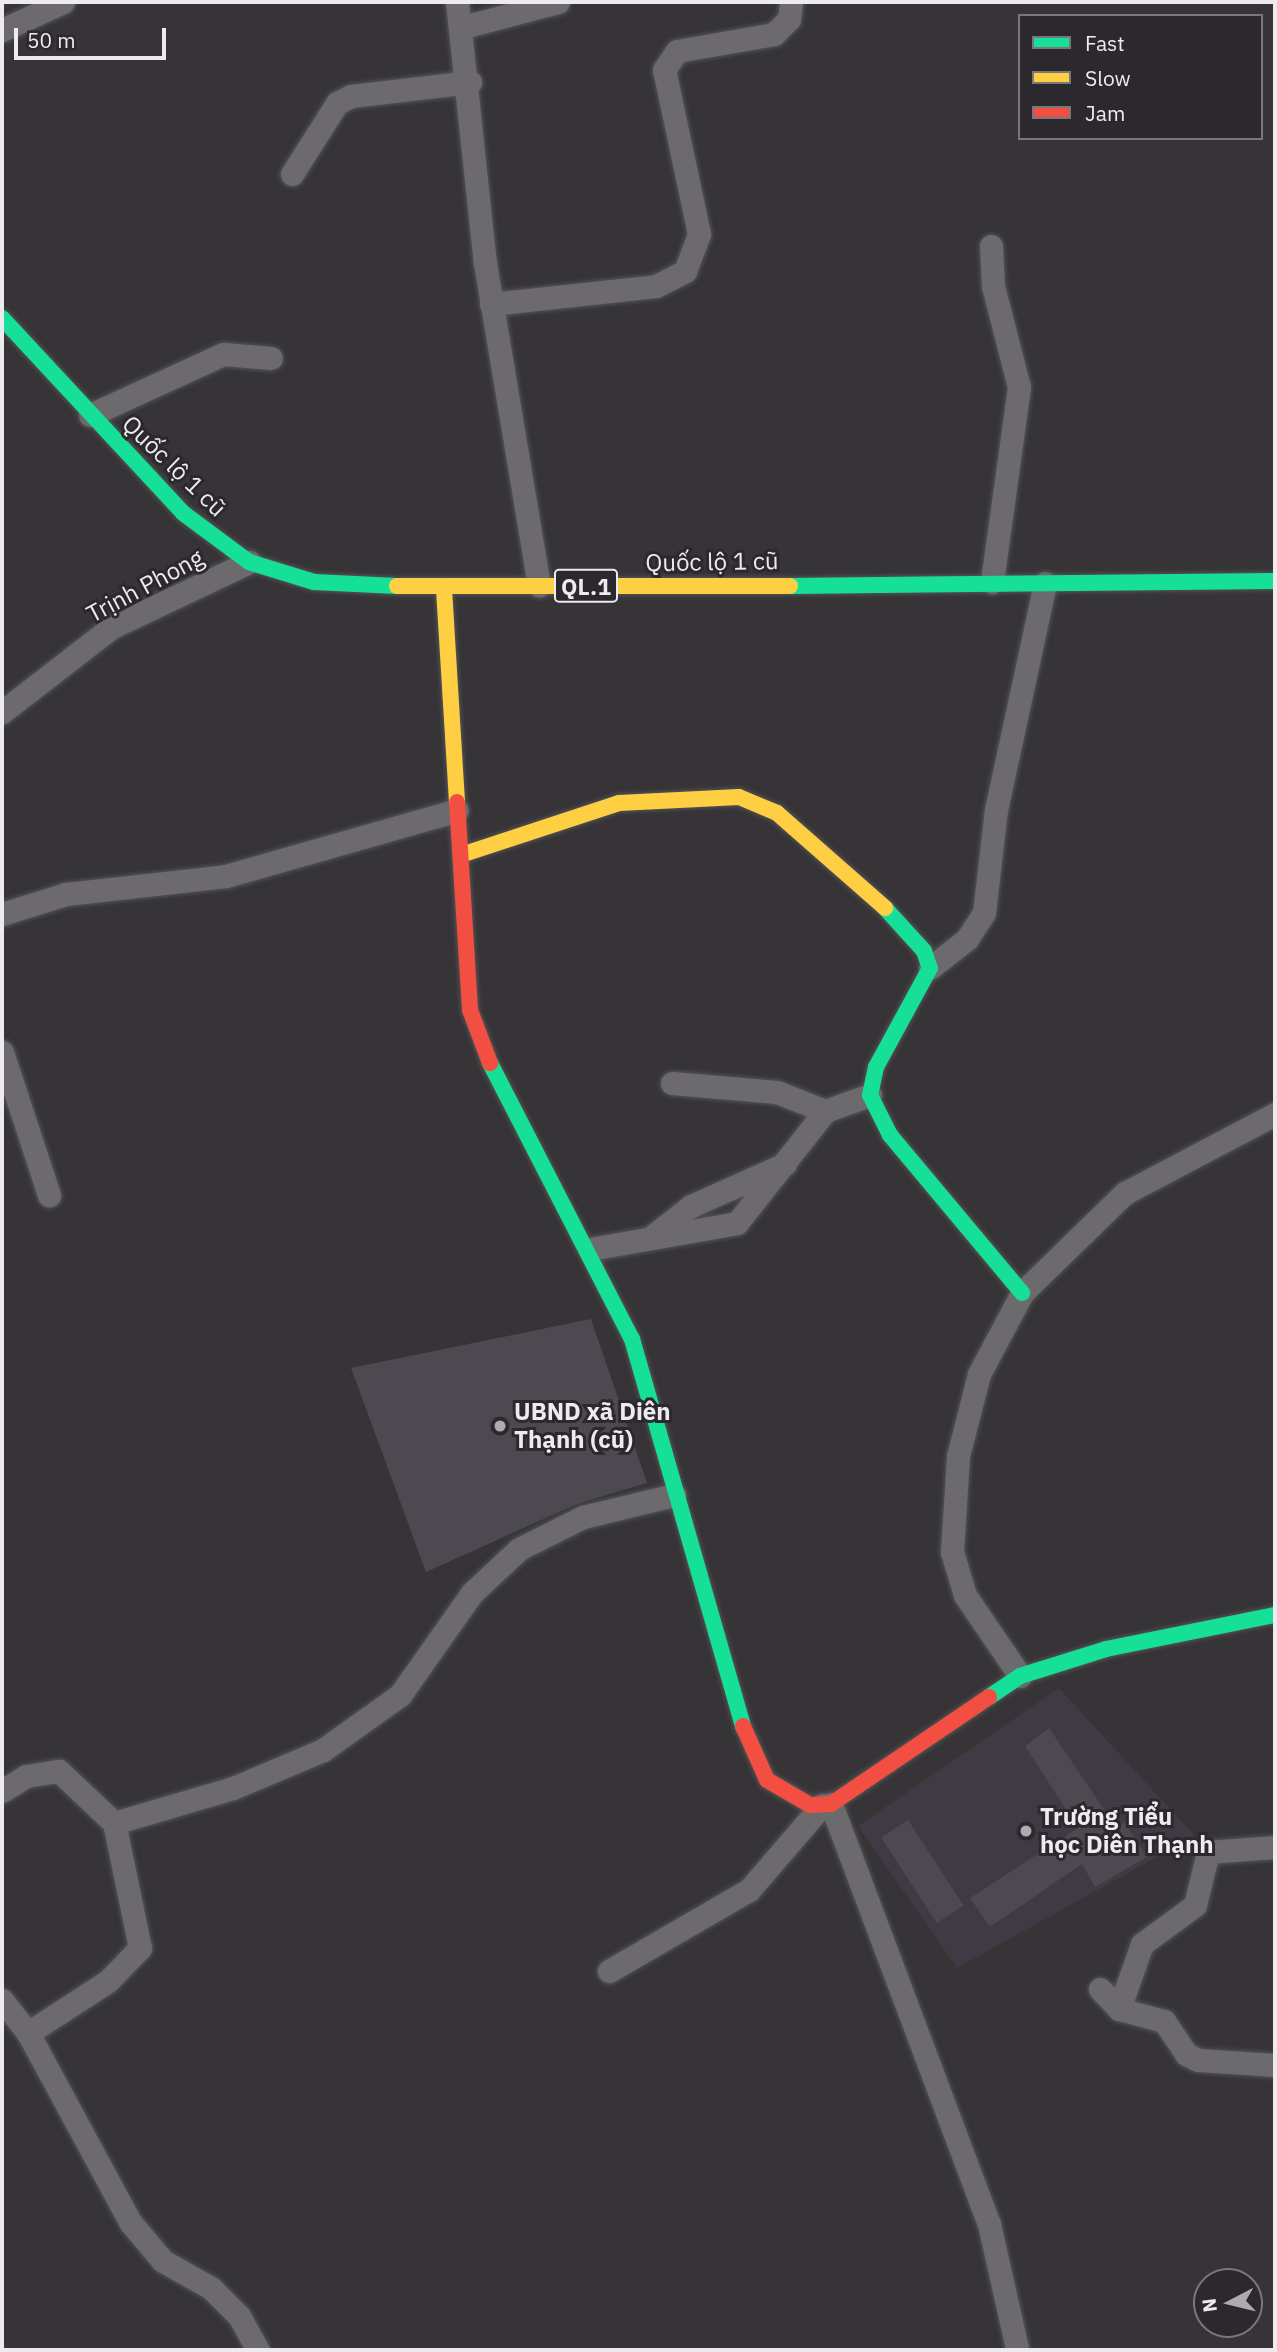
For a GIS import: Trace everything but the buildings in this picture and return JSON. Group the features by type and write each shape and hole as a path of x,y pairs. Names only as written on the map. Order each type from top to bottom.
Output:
{"street":[{"path":"2,30 63,2"},
{"path":"457,2 470,82 491,303 539,586"},
{"path":"463,27 558,2"},
{"path":"491,303 656,286 685,271 698,234 663,70 677,51 774,34 789,19 791,2"},
{"path":"292,174 323,119 344,100 470,82"},
{"path":"990,246 993,286 1019,387 992,582"},
{"name":"Quốc lộ 1 cũ","path":"2,318 183,513 249,562 338,586 444,589 992,582 1275,582"},
{"path":"90,415 213,357 245,351 271,358"},
{"name":"Trịnh Phong","path":"2,712 111,627 249,562"},
{"path":"1022,1293 890,1135 870,1095 876,1067 930,968 967,939 984,913 996,810 1045,583"},
{"path":"444,589 470,1010 537,1163 590,1248 632,1339 674,1495 760,1769 778,1792 826,1805"},
{"path":"461,855 619,803 738,797 777,813 870,891 915,939 930,968"},
{"path":"2,914 66,894 226,876 457,810"},
{"path":"2,1052 49,1195"},
{"path":"673,1083 777,1093 825,1111"},
{"path":"590,1248 737,1223 825,1111 870,1095"},
{"path":"1020,1676 965,1595 952,1552 969,1400 1022,1293 1125,1193 1275,1114"},
{"path":"654,1235 691,1206 786,1163"},
{"path":"114,1822 233,1788 348,1737 415,1680 472,1593 519,1549 583,1517 674,1495"},
{"path":"609,1970 748,1890 826,1805 1020,1676 1107,1648 1275,1615"},
{"path":"2,1791 26,1776 59,1770 114,1822 140,1948 108,1981 28,2033"},
{"path":"826,1805 989,2224 1016,2349"},
{"path":"1119,2009 1142,1944 1195,1905 1208,1852 1275,1847"},
{"path":"1100,1989 1119,2009 1164,2021 1186,2054 1198,2060 1275,2066"},
{"path":"2,2000 28,2033 130,2222 163,2261 211,2288 239,2316 258,2350"}],"shaded area":[{"name":"Trường Tiểu học Diên Thạnh","path":"1059,1688 1195,1836 957,1968 858,1826"}],"traffic: fast":[{"path":"2,318 183,513 249,562 314,582 397,586"},
{"path":"790,586 1275,581"},
{"path":"885,908 924,951 930,968 876,1067 870,1095 890,1135 1022,1293"},
{"path":"490,1063 632,1339 743,1726"},
{"path":"989,1697 1020,1676 1106,1649 1275,1615"}],"traffic: slow":[{"path":"397,586 790,586"},
{"path":"444,589 457,802"},
{"path":"461,855 619,803 739,797 777,813 885,908"}],"traffic: jam":[{"path":"457,802 470,1010 490,1063"},
{"path":"743,1726 767,1780 810,1805 831,1804 989,1697"}],"place":[{"name":"UBND xã Diên Thạnh (cũ)","path":"500,1426"},
{"name":"Trường Tiểu học Diên Thạnh","path":"1026,1831"}]}
